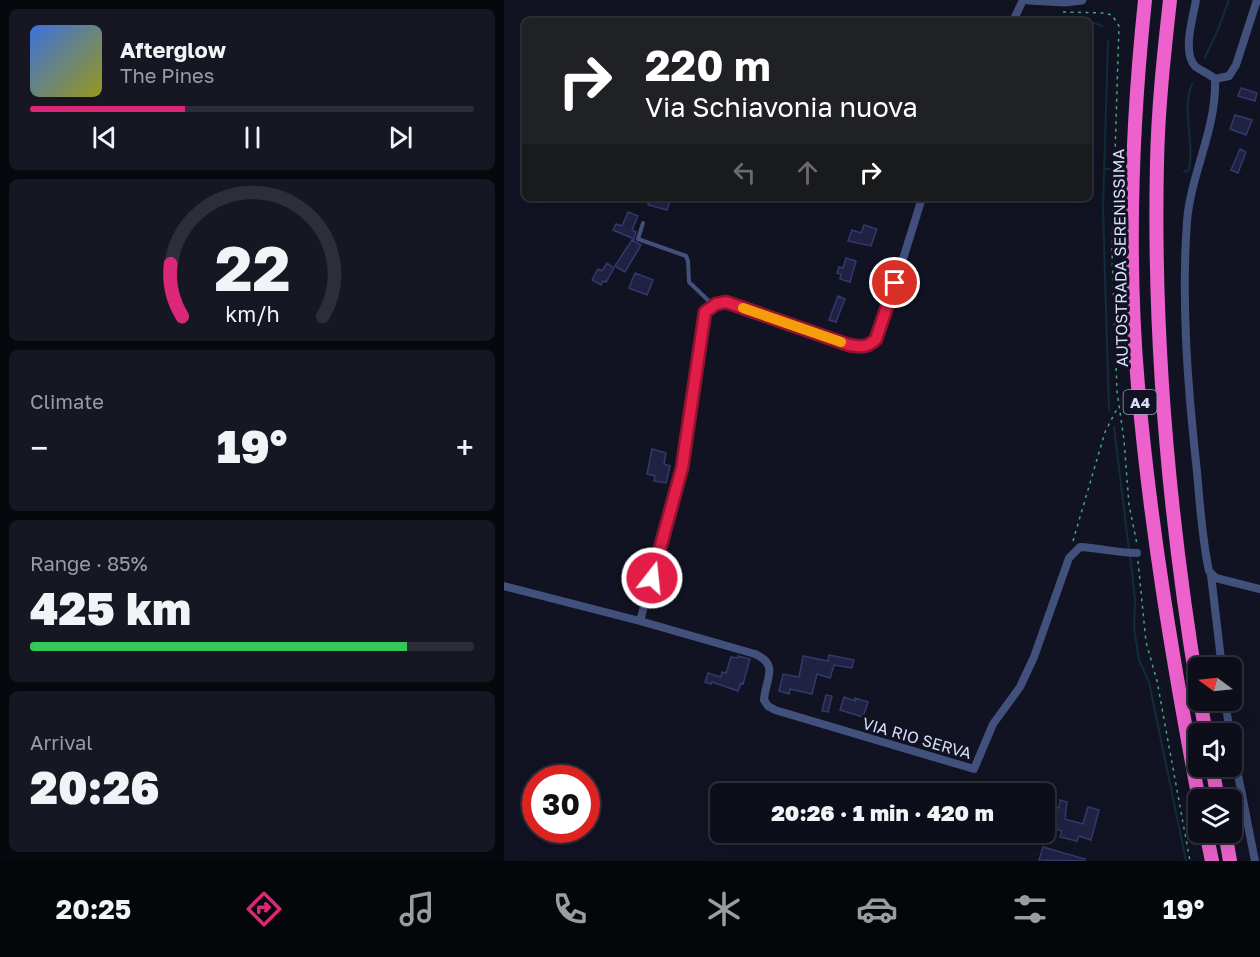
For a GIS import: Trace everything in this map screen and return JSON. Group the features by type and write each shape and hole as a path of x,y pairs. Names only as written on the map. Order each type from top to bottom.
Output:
{"highway":[{"path":"1135,148 1130,115 1136,0"},
{"name":"AUTOSTRADA SERENISSIMA","path":"1145,0 1135,148 1133,237 1138,384 1154,536 1170,644 1197,789"},
{"name":"A4","path":"1170,0 1159,116 1156,273 1167,460 1177,557 1193,657"},
{"path":"1159,116 1168,94 1179,0"},
{"path":"1208,843 1212,861"},
{"path":"1227,843 1230,861"}],"street":[{"path":"1014,18 1023,0"},
{"path":"1028,0 1065,2 1082,0"},
{"path":"1196,0 1189,39 1189,53 1195,67 1215,79 1228,76 1236,65 1257,0"},
{"path":"1215,79 1211,120 1187,219 1185,271 1188,396 1206,555 1211,575 1221,657"},
{"path":"504,586 640,621 682,468 705,312 713,305 726,302 849,345 870,346 876,339 883,322 921,201"},
{"path":"1075,551 1080,548 1135,553"},
{"name":"VIA RIO SERVA","path":"640,621 764,658 770,672 764,700 775,710 974,769 993,724 1020,687 1034,657 1065,566 1075,551"},
{"path":"1211,575 1260,589"},
{"path":"1238,777 1255,861"}],"lane":[{"path":"643,223 638,238 686,256 688,282 713,305"}],"path":[{"path":"1075,551 1073,543 1105,432 1119,406"}],"building":[{"path":"1241,88 1257,93 1255,101 1238,96"},
{"path":"1235,115 1252,120 1246,135 1230,129"},
{"path":"1240,149 1246,152 1238,173 1231,170"},
{"path":"649,201 670,201 667,210 648,205"},
{"path":"628,212 638,216 632,230 636,232 634,239 613,230 616,224 622,226"},
{"path":"864,225 877,229 871,246 848,241 852,230 861,233"},
{"path":"632,240 641,245 625,272 615,266"},
{"path":"846,258 856,261 850,282 840,279 841,274 837,273 839,267 843,268"},
{"path":"607,263 614,268 606,282 603,281 601,285 592,280 598,269 602,271"},
{"path":"635,273 653,280 647,295 629,288"},
{"path":"838,296 845,299 836,322 829,320"},
{"path":"652,449 666,453 664,464 670,466 666,483 654,481 655,476 647,474"},
{"path":"626,561 636,564 629,587 623,585 627,572 623,571"},
{"path":"829,655 854,660 852,668 834,665 830,678 817,674 812,694 790,689 789,694 779,691 783,674 799,677 803,656 828,661"},
{"path":"738,656 750,659 743,684 741,683 738,691 712,682 711,684 705,682 708,673 721,677 722,672 726,673 731,657 738,658"},
{"path":"826,695 832,696 828,712 822,711"},
{"path":"844,697 868,702 863,717 840,710"},
{"path":"1060,800 1067,802 1065,819 1083,824 1088,807 1099,810 1091,840 1079,836 1077,841 1060,837 1062,831 1055,829 1055,810 1056,807 1059,808"},
{"path":"1043,847 1085,859 1085,861 1039,860"}],"waterway":[{"path":"1205,57 1229,0"},
{"path":"1092,22 1102,26"},
{"path":"1108,41 1103,209 1109,410"},
{"path":"1184,172 1189,170 1188,105 1192,84"},
{"path":"1104,169 1111,169"},
{"path":"1114,427 1129,550"},
{"path":"1130,556 1135,599 1134,628 1139,660 1149,682 1186,861"}],"slow traffic":[{"path":"743,308 841,342"}],"route":[{"path":"652,578 682,468 703,320 709,307 726,302 849,345 870,346 876,339 883,322 895,283"}]}
